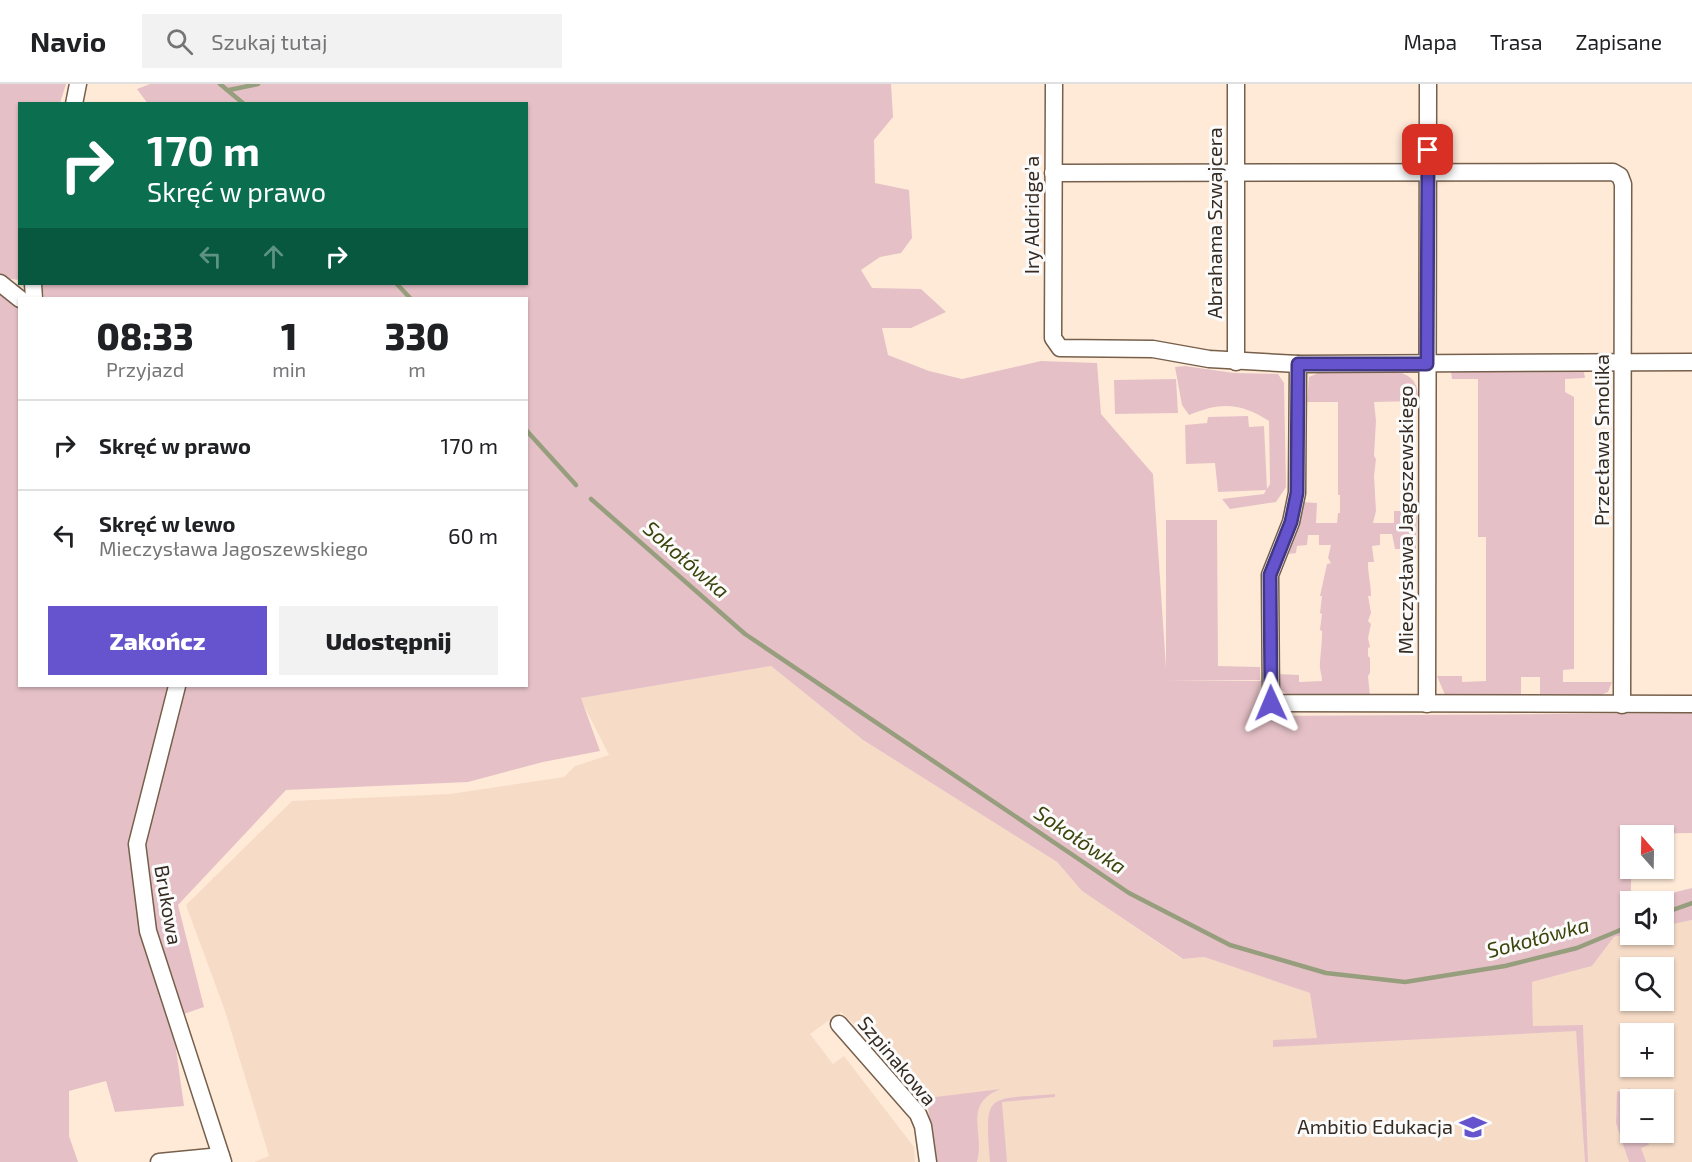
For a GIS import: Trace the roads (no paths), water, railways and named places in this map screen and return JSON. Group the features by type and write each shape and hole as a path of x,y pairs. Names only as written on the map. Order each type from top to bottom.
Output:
{"street":[{"path":"74,102 78,84"},
{"name":"Iry Aldridge’a","path":"1053,84 1053,338 1057,345 1063,349 1153,349 1236,362"},
{"name":"Abrahama Szwajcera","path":"1236,84 1236,362"},
{"name":"Mieczysława Jagoszewskiego","path":"1427,704 1428,84"},
{"path":"1053,173 1428,172"},
{"name":"Przecława Smolika","path":"1428,172 1613,172 1620,176 1623,184 1622,705"},
{"path":"0,283 18,297"},
{"path":"1236,362 1298,364 1692,362"},
{"path":"1298,364 1297,493 1291,522 1270,575 1271,703 1692,704"},
{"name":"Brukowa","path":"177,687 137,844 148,931 222,1159"},
{"name":"Szpinakowa","path":"839,1024 918,1114 923,1126 927,1162"},
{"path":"159,1162 222,1159"}],"waterway":[{"name":"Sokołówka","path":"220,84 242,102"},
{"path":"229,90 258,84"},
{"name":"Sokołówka","path":"398,285 409,297"},
{"name":"Sokołówka","path":"528,432 576,485"},
{"name":"Sokołówka","path":"591,499 745,634 1129,893 1230,945 1326,973 1405,982 1505,966 1577,948 1620,930"},
{"name":"Sokołówka","path":"1674,909 1692,903"}],"place":[{"name":"Ambitio Edukacja","path":"1473,1127"}]}
